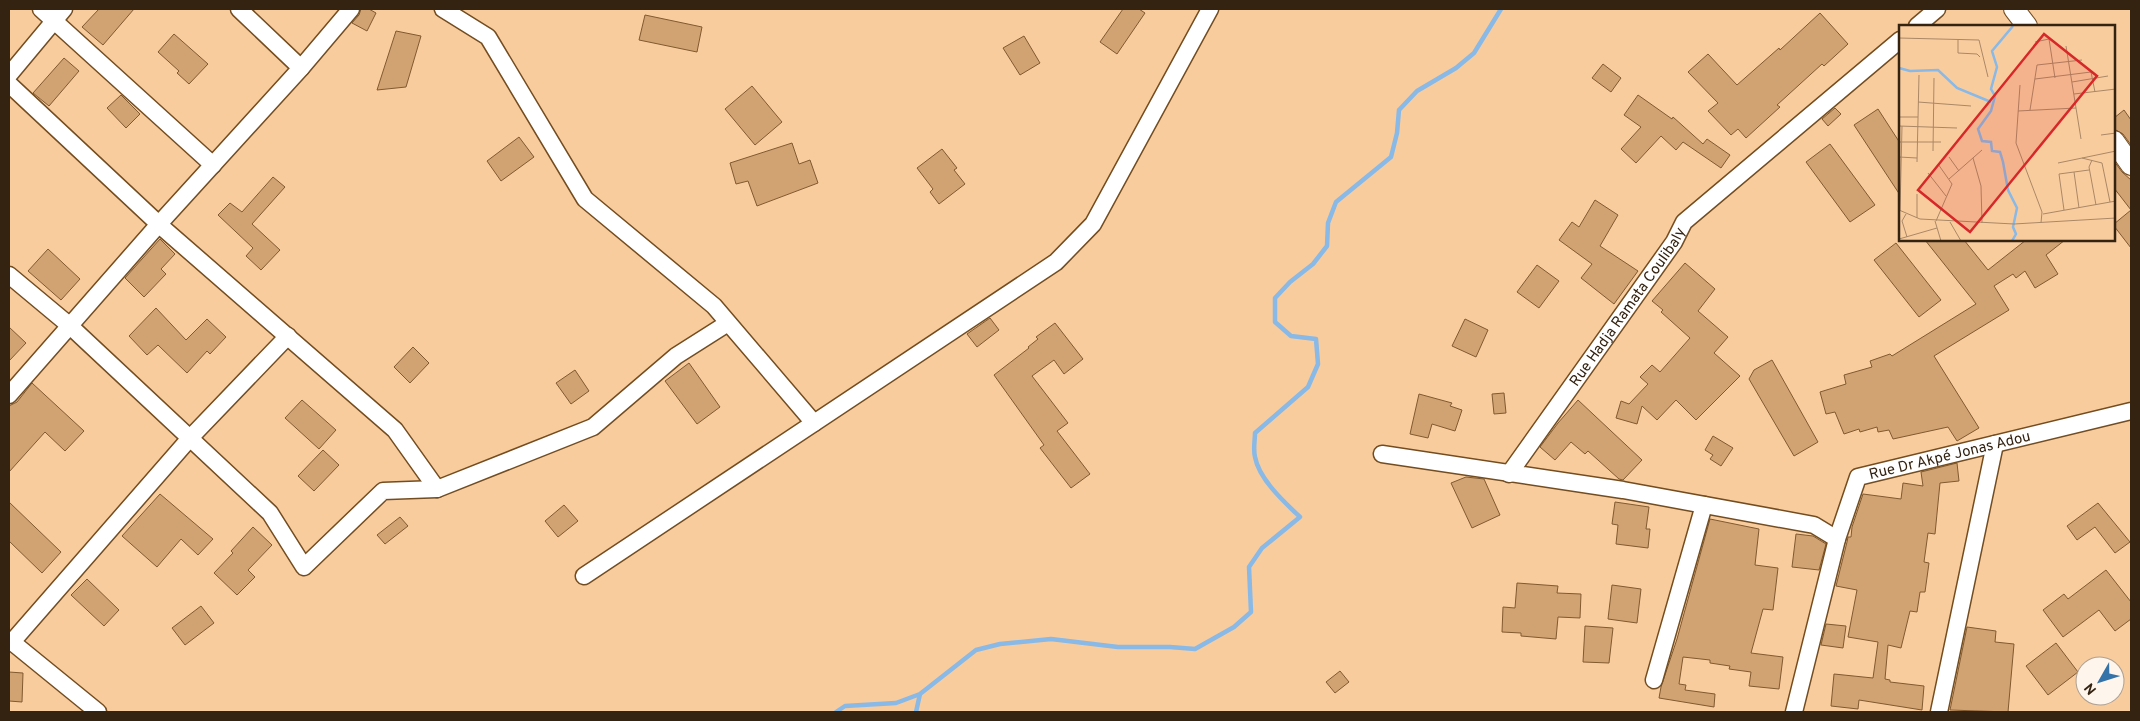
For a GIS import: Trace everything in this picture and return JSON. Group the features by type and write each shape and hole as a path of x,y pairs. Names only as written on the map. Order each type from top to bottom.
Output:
{"street":[{"path":"41,9 59,14 213,165"},
{"path":"239,9 301,68"},
{"path":"9,394 159,224 301,68 351,9"},
{"path":"443,9 488,37 585,199 714,306 814,423"},
{"path":"584,576 1056,262 1093,224 1210,9"},
{"path":"1918,25 1937,9"},
{"path":"2014,9 2026,25"},
{"path":"9,75 59,14"},
{"name":"Rue Hadja Ramata Coulibaly","path":"1510,474 1674,242 1684,222 1899,41"},
{"path":"9,84 159,224 395,430 437,489"},
{"path":"2115,142 2131,165"},
{"path":"9,275 69,325 270,513 304,567 383,491 437,489 593,427 676,356 728,323"},
{"path":"98,712 12,642 190,438 288,336"},
{"name":"Rue Dr Akpé Jonas Adou","path":"1794,712 1837,539 1858,476 2131,411"},
{"path":"1939,712 1995,444"},
{"path":"1382,454 1623,490 1814,524 1837,539"},
{"path":"1654,680 1704,505"}],"building":[{"path":"99,9 134,9 103,45 82,27"},
{"path":"361,9 369,9 376,13 367,31 352,23 359,15"},
{"path":"1123,9 1139,9 1145,13 1117,54 1100,42"},
{"path":"1820,13 1848,44 1824,66 1822,64 1777,105 1780,107 1746,138 1738,129 1731,135 1708,111 1718,103 1688,72 1708,54 1737,85 1779,48 1780,50"},
{"path":"645,15 702,27 697,52 639,40"},
{"path":"396,31 421,36 406,87 377,90"},
{"path":"174,34 208,64 189,84 177,73 179,71 158,52"},
{"path":"1024,36 1040,63 1020,75 1003,48"},
{"path":"64,58 79,71 49,106 33,93"},
{"path":"1603,64 1621,78 1611,92 1592,78"},
{"path":"752,86 782,122 755,145 725,109"},
{"path":"121,95 140,114 126,128 107,108"},
{"path":"1638,95 1672,119 1673,117 1703,144 1707,139 1730,155 1721,168 1683,142 1676,150 1661,136 1636,163 1621,149 1641,127 1624,115"},
{"path":"1835,108 1841,114 1828,126 1822,119"},
{"path":"1878,109 1899,141 1899,193 1854,125"},
{"path":"2124,110 2131,120 2131,145 2123,134 2115,130 2115,117"},
{"path":"519,137 534,157 501,181 487,161"},
{"path":"792,143 799,164 810,160 818,183 757,206 748,181 736,184 730,163"},
{"path":"1830,144 1875,205 1850,222 1806,162"},
{"path":"942,149 957,168 954,170 965,184 939,204 930,192 933,189 917,168"},
{"path":"2115,162 2131,180 2131,210 2115,189"},
{"path":"273,177 285,187 252,224 280,250 261,270 246,256 253,248 218,215 230,203 242,212"},
{"path":"1595,200 1618,215 1600,246 1638,271 1614,304 1581,278 1592,264 1559,240 1572,222 1579,227"},
{"path":"2131,210 2131,248 2115,227 2115,223"},
{"path":"160,239 175,254 161,269 166,274 144,297 125,278"},
{"path":"1926,241 1965,241 1988,270 2025,241 2064,241 2046,255 2058,274 2035,288 2025,271 2016,278 2013,274 1994,286 2009,310 1934,356 1979,428 1957,441 1948,427 1893,439 1889,430 1878,432 1877,427 1860,432 1859,429 1844,434 1835,412 1826,414 1820,392 1846,384 1844,375 1872,367 1870,361 1890,354 1892,356 1976,304"},
{"path":"1896,243 1941,300 1919,317 1874,260"},
{"path":"48,249 80,279 61,300 28,271"},
{"path":"1685,263 1715,289 1698,311 1728,337 1714,353 1740,376 1696,420 1676,400 1657,420 1642,406 1637,424 1616,418 1621,401 1629,404 1648,384 1640,377 1652,365 1660,372 1690,338 1661,312 1663,310 1652,301"},
{"path":"1537,265 1559,281 1539,308 1517,292"},
{"path":"156,308 186,340 207,319 226,337 210,354 207,351 187,373 158,345 147,355 129,336"},
{"path":"990,318 999,330 977,347 967,334"},
{"path":"1465,319 1488,330 1476,357 1452,346"},
{"path":"1055,323 1083,359 1064,374 1054,360 1032,376 1068,423 1057,431 1090,474 1071,488 1040,448 1044,445 994,375 1029,348 1038,339 1036,337"},
{"path":"9,327 26,343 9,361"},
{"path":"413,347 429,363 410,383 394,367"},
{"path":"1772,360 1818,442 1794,456 1749,379 1754,370"},
{"path":"689,363 720,407 697,424 665,381"},
{"path":"575,370 589,391 571,404 556,383"},
{"path":"32,383 84,431 65,451 45,432 9,472 9,406 17,402"},
{"path":"1504,393 1506,413 1494,414 1492,394"},
{"path":"1419,394 1452,403 1450,406 1462,410 1455,431 1432,424 1428,438 1410,434"},
{"path":"302,400 336,430 319,449 285,418"},
{"path":"1578,400 1642,460 1623,480 1619,479 1588,451 1585,454 1571,442 1555,460 1540,447"},
{"path":"1713,436 1733,448 1721,466 1710,459 1713,455 1705,450"},
{"path":"323,450 339,465 314,491 298,476"},
{"path":"1957,463 1959,481 1940,483 1935,534 1928,533 1924,562 1929,563 1925,592 1920,592 1917,612 1910,611 1901,648 1888,645 1885,679 1890,680 1890,682 1924,686 1922,710 1859,700 1858,709 1831,706 1834,674 1873,678 1878,642 1848,637 1857,590 1836,586 1848,537 1851,537 1852,527 1863,494 1901,499 1903,483 1923,486 1921,472"},
{"path":"1466,477 1484,479 1500,515 1472,528 1451,483"},
{"path":"160,494 213,539 198,555 181,539 157,567 122,536"},
{"path":"9,502 61,552 42,573 9,541"},
{"path":"1615,502 1649,507 1646,529 1650,529 1648,548 1616,544 1618,525 1612,524"},
{"path":"2098,503 2130,542 2115,553 2095,527 2077,540 2067,526"},
{"path":"564,505 578,521 558,537 545,521"},
{"path":"400,517 408,526 385,544 377,535"},
{"path":"1710,519 1759,529 1755,565 1778,568 1773,610 1763,609 1751,653 1783,657 1779,689 1749,686 1751,672 1729,669 1730,666 1710,663 1710,660 1683,657 1679,684 1686,685 1685,690 1715,694 1714,707 1659,698"},
{"path":"253,527 272,545 248,570 255,577 237,595 214,573 233,553 231,551"},
{"path":"1796,534 1813,536 1826,544 1819,570 1792,567"},
{"path":"2106,570 2131,602 2131,619 2115,631 2099,610 2063,637 2043,610 2064,594 2068,599"},
{"path":"87,579 119,610 104,626 71,595"},
{"path":"1517,583 1558,586 1557,593 1581,594 1580,618 1558,617 1556,639 1521,636 1521,633 1502,632 1503,607 1515,608"},
{"path":"1612,585 1641,589 1637,623 1608,619"},
{"path":"201,606 214,623 185,645 172,628"},
{"path":"1826,624 1846,626 1843,648 1821,645"},
{"path":"1585,626 1613,628 1609,663 1583,662"},
{"path":"1967,627 1996,631 1995,642 2014,644 2008,712 1950,710"},
{"path":"2056,643 2075,668 2075,674 2048,695 2026,666"},
{"path":"1340,671 1349,682 1335,693 1326,682"},
{"path":"9,672 23,673 22,702 9,701"}],"waterway":[{"path":"836,712 845,706 896,703 920,694 976,650 1000,644 1051,639 1118,647 1195,649 1234,627 1251,612 1249,567 1262,548 1300,517 1273,490 1261,474 1254,454 1255,433 1308,387 1318,364 1316,339 1291,336 1275,322 1275,298 1290,282 1313,264 1327,246 1328,223 1336,202 1391,157 1397,133 1399,110 1417,91 1456,68 1474,53 1501,9"},
{"path":"916,712 920,694"}]}
